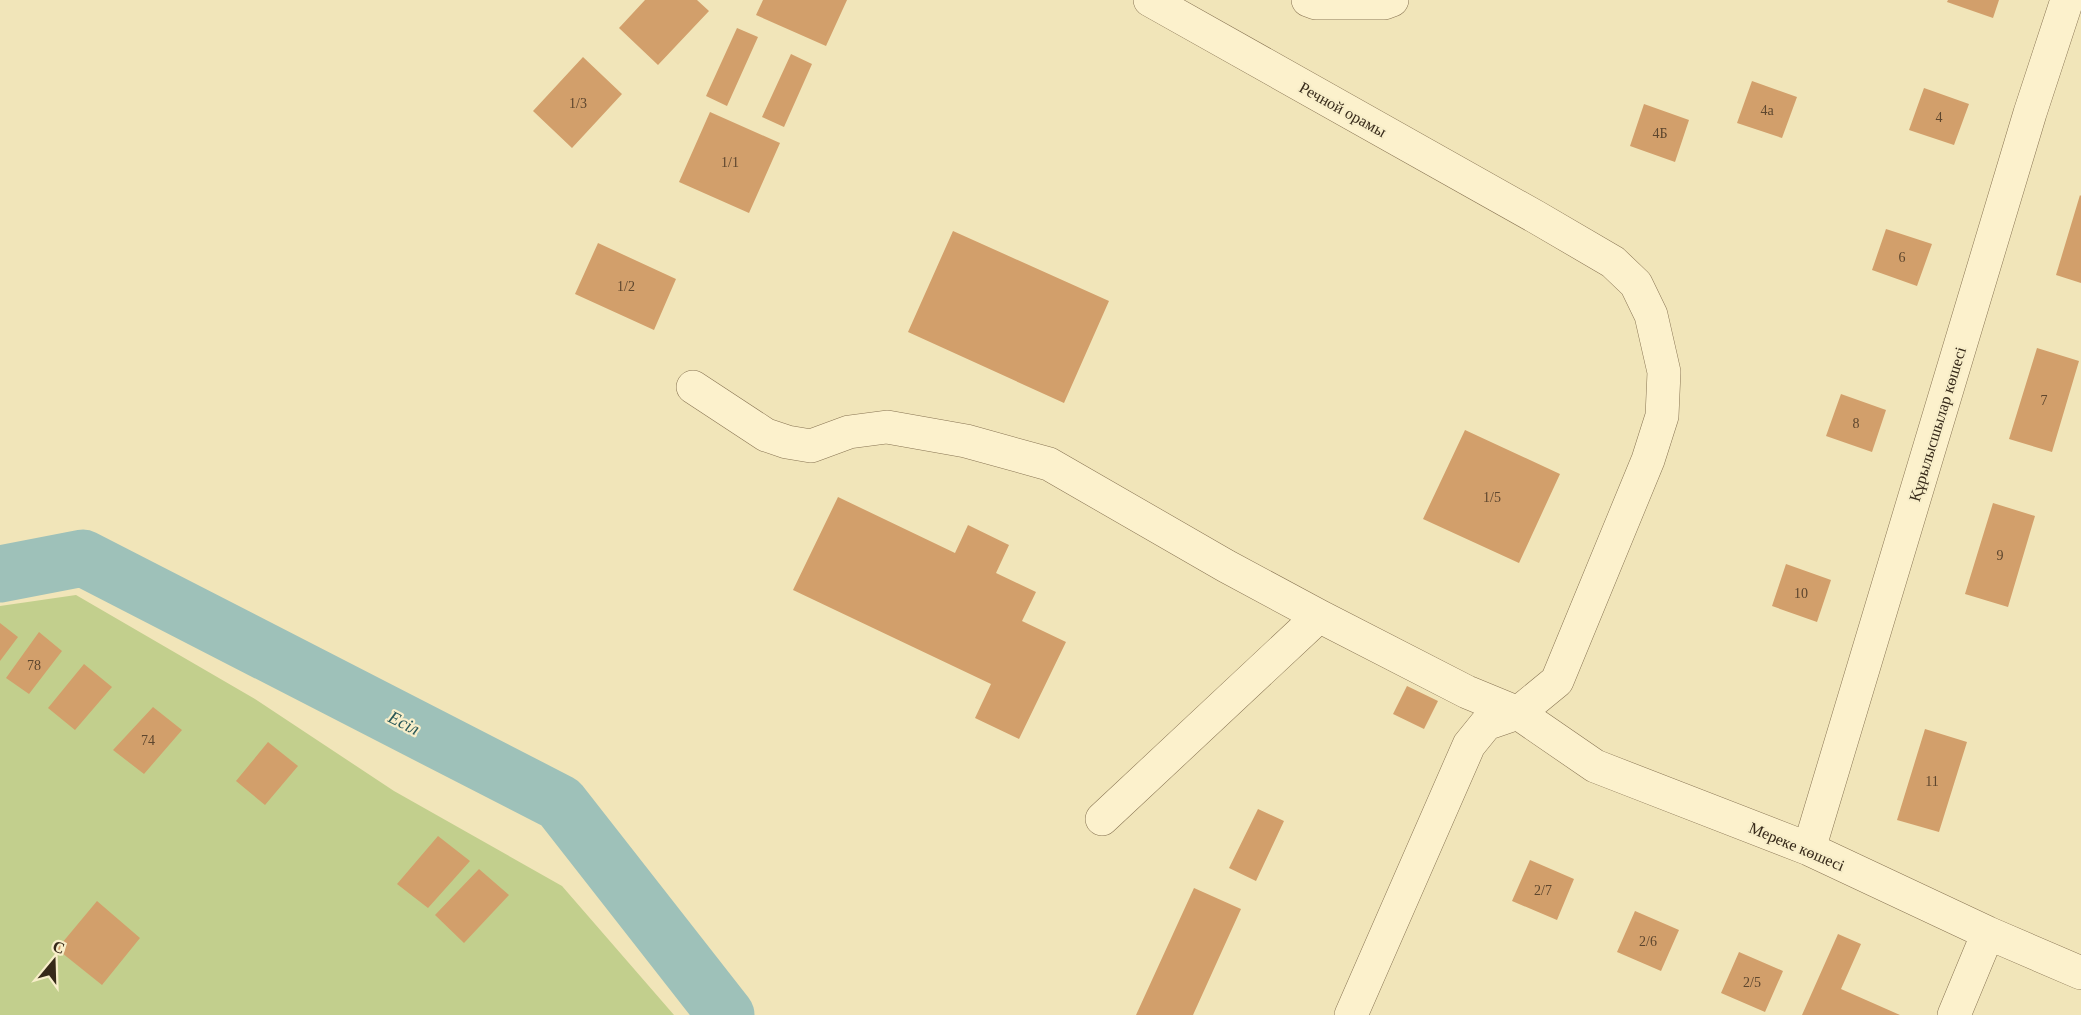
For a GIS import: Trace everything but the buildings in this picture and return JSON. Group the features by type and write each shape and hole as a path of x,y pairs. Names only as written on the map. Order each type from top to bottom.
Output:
{"street":[{"name":"Речной орамы","path":"1150,0 1536,217 1613,262 1636,284 1651,315 1664,372 1662,416 1648,460 1557,681 1518,713"},
{"path":"1314,1 1384,3 1392,0"},
{"name":"Құрылысшылар көшесі","path":"1809,849 2030,113 2067,0"},
{"name":"Мереке көшесі","path":"693,387 766,435 787,442 810,446 849,432 887,427 966,441 1049,464 1226,566 1319,616 1467,692 1518,713 1595,766 1809,849 2081,973"},
{"path":"1102,819 1319,616"},
{"path":"1350,1015 1469,745 1486,724 1518,713"},
{"path":"1954,1015 1989,933"}],"green space":[{"path":"76,595 255,699 394,791 562,886 674,1015 0,1015 0,606"}],"waterway":[{"name":"Есіл","path":"0,574 83,558 560,803 726,1015"}]}
